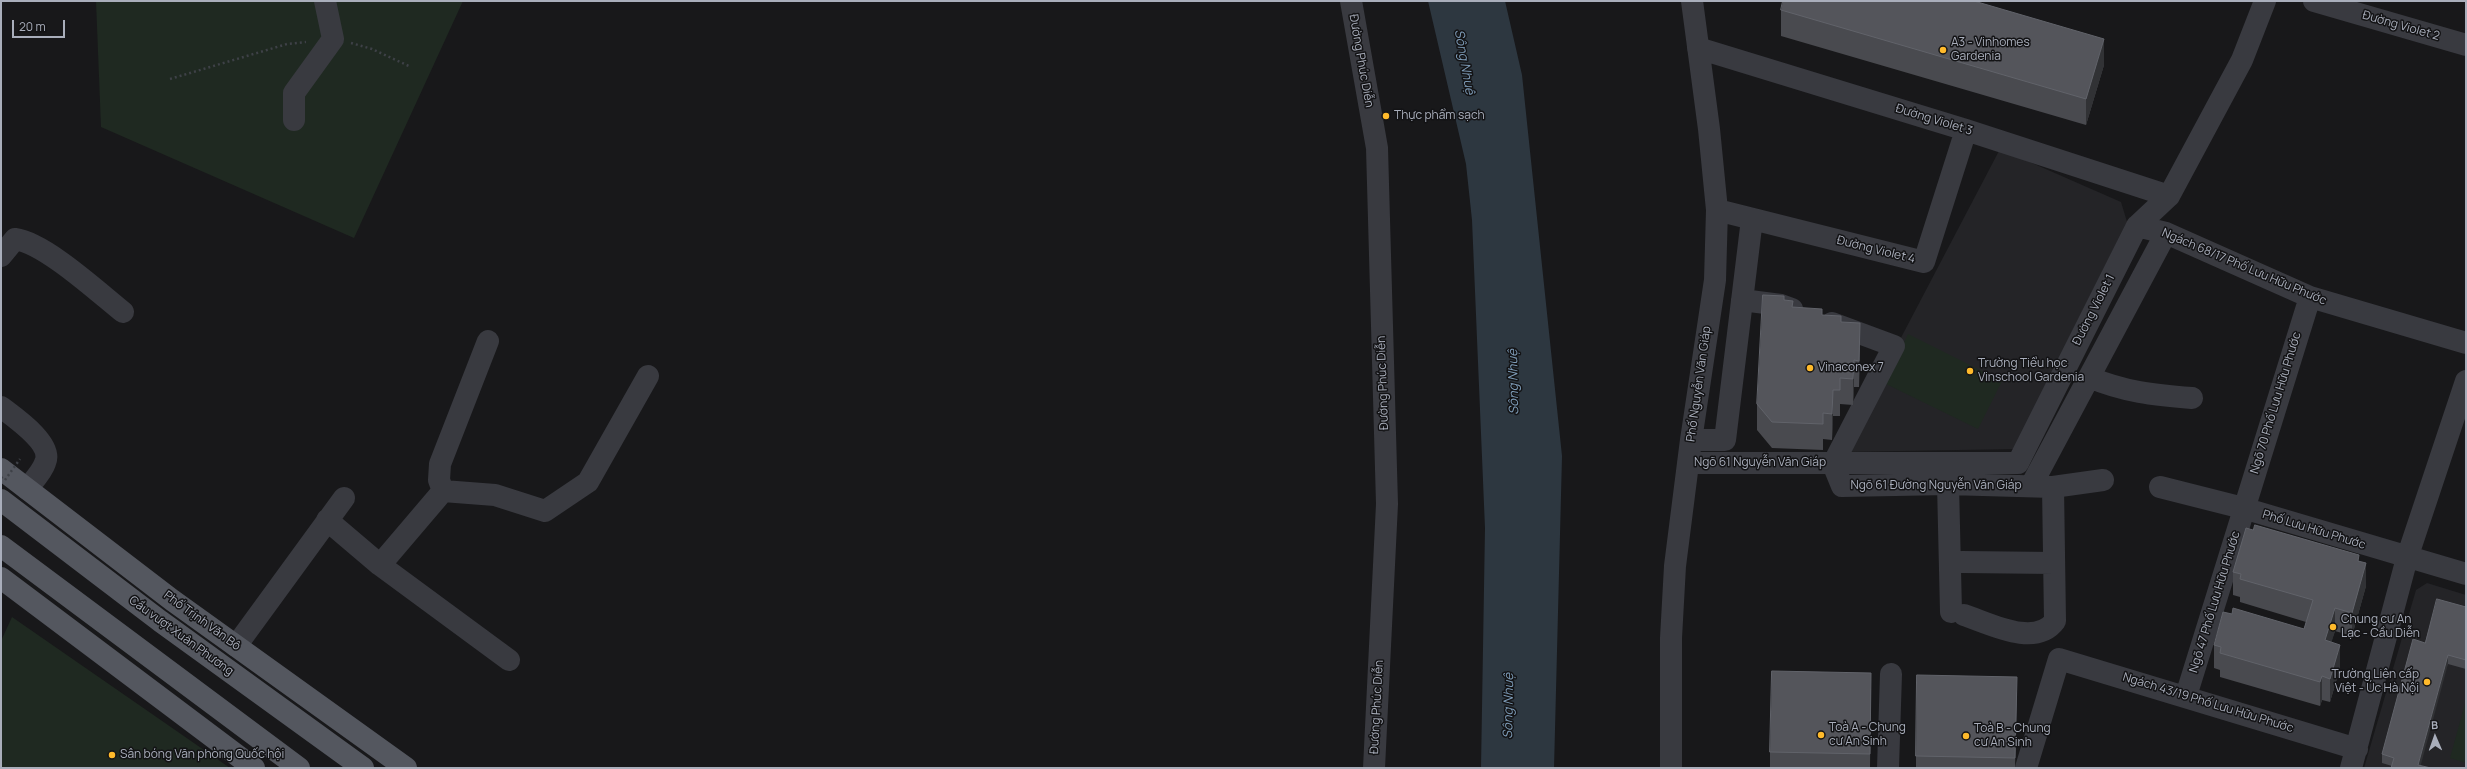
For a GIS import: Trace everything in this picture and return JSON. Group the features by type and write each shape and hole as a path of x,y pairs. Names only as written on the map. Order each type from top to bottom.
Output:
{"main road":[{"name":"Phố Trịnh Văn Bô","path":"1,469 236,646 406,768"},
{"name":"Cầu vượt Xuân Phương","path":"1,500 160,621 363,768"},
{"path":"1,546 299,768"},
{"path":"1,578 254,768"}],"street":[{"path":"294,120 294,93 333,39 325,1"},
{"name":"Đường Phúc Diễn","path":"1351,1 1377,156 1387,504 1374,768"},
{"name":"Phố Nguyễn Văn Giáp","path":"1671,768 1671,638 1675,566 1691,440 1715,280 1717,210 1692,1"},
{"name":"Đường Violet 1","path":"1833,464 2018,463 2137,226 2169,196 2242,60 2265,1"},
{"name":"Đường Violet 2","path":"2314,1 2466,45"},
{"name":"Đường Violet 3","path":"1698,48 1966,130 2169,196"},
{"name":"Đường Violet 4","path":"1717,210 1924,262 1966,130"},
{"path":"1728,464 1725,440 1752,219"},
{"name":"Ngách 68/17 Phố Lưu Hữu Phước","path":"2137,226 2166,233 2310,297 2466,344"},
{"name":"Ngõ 61 Đường Nguyễn Văn Giáp","path":"2031,486 2166,233"},
{"path":"1,256 15,239 24,240 40,248 123,312"},
{"name":"Ngõ 70 Phố Lưu Hữu Phước","path":"2243,508 2310,297"},
{"path":"1742,300 1781,305 1894,346 1833,464"},
{"path":"443,491 439,480 440,464 488,341"},
{"path":"443,491 495,495 545,511 588,482 648,376"},
{"path":"2089,377 2111,386 2136,393 2192,398"},
{"path":"2354,758 2408,558 2466,381"},
{"path":"1,406 33,434 45,450 46,462 27,489"},
{"path":"1691,440 1725,440"},
{"name":"Ngõ 61 Nguyễn Văn Giáp","path":"1688,463 1833,464"},
{"name":"Ngõ 61 Đường Nguyễn Văn Giáp","path":"1833,464 1842,486 1948,484 2053,487 2103,480"},
{"path":"1948,484 1957,614 2021,633 2034,633 2049,628 2054,621 2053,487"},
{"name":"Phố Lưu Hữu Phước","path":"2160,487 2243,508 2466,574"},
{"path":"380,564 443,491"},
{"path":"236,646 344,498"},
{"name":"Ngõ 47 Phố Lưu Hữu Phước","path":"2186,696 2243,508"},
{"path":"327,520 380,564 509,660"},
{"path":"1962,562 2054,563"},
{"name":"Ngách 43/19 Phố Lưu Hữu Phước","path":"2026,768 2059,659 2186,696 2354,758"},
{"path":"1888,768 1891,674"}],"path":[{"path":"170,79 286,44 333,39 372,49 411,67"},
{"path":"1,477 5,480 20,459"}],"shaded area":[{"path":"96,1 463,1 354,238 101,127"},
{"name":"Trường Tiểu học Vinschool Gardenia","path":"2000,149 2121,202 2128,225 2017,449 1841,452"},
{"path":"1908,334 2002,381 1978,429 1884,383"},
{"name":"Trường Liên cấp Việt - Úc Hà Nội","path":"2427,583 2466,595 2466,768 2364,768 2416,590"},
{"path":"12,617 230,768 1,768 1,641"},
{"path":"2466,700 2466,763 2450,758"}],"water":[{"name":"Sông Nhuệ","path":"1428,1 1505,1 1522,75 1562,456 1554,768 1481,768 1485,528 1472,220 1466,164"}],"building":[{"path":"1783,1 1974,1 2104,39 2086,99 1781,10"},
{"name":"Vinaconex 7","path":"1763,295 1784,296 1784,300 1793,301 1792,307 1822,309 1822,315 1841,316 1841,322 1860,323 1859,361 1854,360 1853,379 1840,378 1840,390 1833,390 1832,414 1823,413 1823,424 1772,422 1757,404"},
{"path":"2255,525 2359,555 2358,561 2366,563 2352,613 2335,608 2325,640 2340,645 2330,679 2322,676 2320,682 2220,653 2221,647 2214,645 2223,612 2232,614 2233,608 2304,629 2313,600 2240,579 2241,574 2233,572 2246,528 2253,530"},
{"path":"2437,599 2466,607 2466,660 2448,655 2418,765 2431,768 2391,768 2394,758 2382,754 2413,639 2425,643"},
{"name":"Toà A - Chung cư An Sinh","path":"1772,671 1871,673 1870,754 1770,752"},
{"name":"Toà B - Chung cư An Sinh","path":"1917,675 2017,677 2015,758 1916,756"}],"place":[{"name":"A3 - Vinhomes Gardenia","path":"1943,50"},
{"name":"Thực phẩm sạch","path":"1386,116"},
{"name":"Vinaconex 7","path":"1810,368"},
{"name":"Trường Tiểu học Vinschool Gardenia","path":"1970,371"},
{"name":"Chung cư An Lạc - Cầu Diễn","path":"2333,627"},
{"name":"Trường Liên cấp Việt - Úc Hà Nội","path":"2427,682"},
{"name":"Toà A - Chung cư An Sinh","path":"1821,735"},
{"name":"Toà B - Chung cư An Sinh","path":"1966,736"},
{"name":"Sân bóng Văn phòng Quốc hội","path":"112,755"}]}
